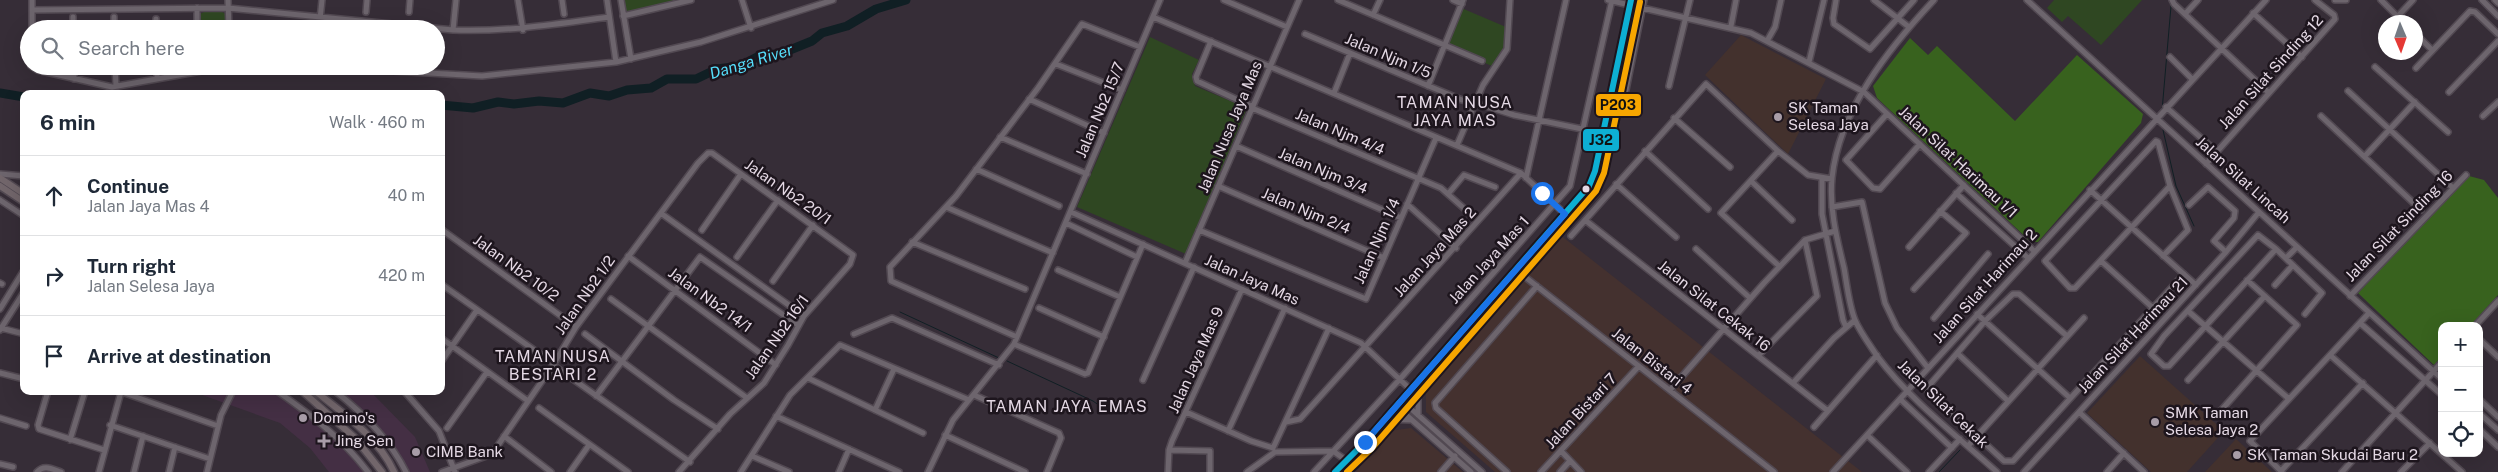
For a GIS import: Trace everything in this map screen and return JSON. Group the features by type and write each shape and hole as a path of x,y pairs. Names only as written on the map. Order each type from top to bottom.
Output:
{"main road":[{"path":"0,176 20,191"},
{"path":"0,186 20,199"},
{"path":"307,395 355,438 380,472"},
{"path":"320,395 364,433 390,464 394,472"}],"street":[{"path":"32,0 32,20"},
{"path":"228,0 229,20"},
{"path":"320,20 322,0"},
{"path":"366,12 368,0"},
{"path":"409,12 410,0"},
{"path":"453,30 456,0"},
{"path":"518,0 522,30"},
{"path":"562,0 564,14"},
{"path":"607,0 616,62"},
{"path":"621,0 631,59"},
{"path":"623,16 691,0"},
{"path":"742,0 751,28"},
{"path":"445,74 482,76 616,62 751,28 832,0"},
{"name":"Jalan Nb2 15/7","path":"928,472 953,420 1014,344 1160,0"},
{"path":"1224,0 1287,27"},
{"name":"Jalan Nusa Jaya Mas","path":"1185,263 1299,0"},
{"path":"1338,0 1482,61"},
{"path":"1373,15 1380,0"},
{"path":"1428,86 1462,2 1453,0"},
{"path":"1457,146 1483,85 1507,49 1510,0"},
{"path":"1526,178 1566,0"},
{"name":"Jalan Silat Harimau 1/1","path":"1611,0 1630,2 1642,8 1731,26 1767,41 1864,92 2034,251"},
{"name":"Jalan Jaya Mas 1","path":"1314,472 1400,379 1570,186 1611,0"},
{"path":"1612,87 1626,90 1644,0"},
{"path":"1669,86 1690,0"},
{"path":"1731,26 1736,0"},
{"path":"1767,41 1775,27 1781,0"},
{"path":"1809,62 1824,0"},
{"path":"1836,0 1834,24 1870,49 1914,0"},
{"path":"1874,0 1909,27"},
{"name":"Jalan Silat Cekak","path":"1934,0 1909,27 1883,60 1842,135 1832,179 1832,206 1835,231 1855,320 1877,355 1907,390 1997,472"},
{"name":"Jalan Silat Lincah","path":"2027,0 2438,375"},
{"path":"2172,0 2220,49 2269,93"},
{"path":"2185,14 2198,0"},
{"name":"Jalan Silat Harimau 2","path":"1833,472 2266,0"},
{"name":"Jalan Silat Sinding 12","path":"2206,164 2335,19 2334,15 2316,0"},
{"path":"2335,0 2346,0"},
{"path":"2380,0 2396,15"},
{"path":"2400,15 2413,0"},
{"path":"2482,0 2498,16"},
{"path":"1335,472 1396,406 1589,186 1595,171 1630,2"},
{"path":"197,8 197,20"},
{"path":"32,10 228,8 358,20"},
{"path":"2416,68 2468,12 2474,12 2498,34"},
{"path":"2253,13 2302,57"},
{"path":"445,29 522,30 609,17"},
{"path":"1153,17 1521,173 1565,214"},
{"path":"1017,337 891,281 890,267 946,207 1056,64 1082,24 1140,47"},
{"name":"Jalan Njm 1/5","path":"1305,34 1462,100"},
{"name":"Jalan Njm 4/4","path":"1211,41 1196,77 1197,81 1252,107 1440,188 1467,211"},
{"path":"2423,41 2432,50"},
{"path":"2449,92 2498,41"},
{"path":"1334,93 1350,53"},
{"path":"2170,58 2192,79"},
{"path":"1056,64 1122,90"},
{"path":"2375,67 2448,132"},
{"path":"59,75 116,86 173,75"},
{"path":"115,75 116,86"},
{"path":"1571,236 1703,86 1710,86 1778,152 1808,175 1822,179 1832,179"},
{"path":"2348,91 2453,188"},
{"path":"1029,99 1104,133"},
{"path":"1476,102 1538,120 1582,129"},
{"path":"2365,156 2415,102"},
{"path":"2483,116 2498,102"},
{"path":"2164,109 2217,152"},
{"path":"1888,114 1846,160 1877,190 1920,144"},
{"name":"Jalan Silat Sinding 16","path":"2321,116 2421,210"},
{"path":"1674,118 1730,167"},
{"path":"1000,137 1087,174"},
{"name":"Jalan Njm 1/4","path":"1199,230 1366,299 1436,138"},
{"path":"2163,256 2188,230 2170,186 2158,142 2156,141 2100,199 2045,261 2073,289 2170,186"},
{"name":"Jalan Njm 3/4","path":"1236,146 1401,218"},
{"path":"1645,151 1708,209"},
{"path":"1778,152 1721,213 1779,266"},
{"name":"Jalan Nb2 20/1","path":"704,156 712,153 849,251 853,255 852,260"},
{"name":"Jalan Nb2 1/2","path":"442,472 454,470 492,454 553,365 576,327 704,156"},
{"path":"976,169 1059,206"},
{"name":"Jalan Jaya Mas 2","path":"1286,422 1300,419 1456,248 1521,173"},
{"path":"702,230 741,174"},
{"name":"Jalan Silat Sinding 16","path":"2350,296 2466,174"},
{"path":"1448,194 1464,175 1495,187"},
{"path":"0,176 20,177"},
{"path":"1822,179 1822,214 1846,327"},
{"path":"1751,181 1792,220"},
{"path":"1616,184 1676,236"},
{"path":"1909,247 1964,185"},
{"name":"Jalan Njm 2/4","path":"1218,186 1384,258"},
{"path":"2189,205 2208,186 2236,213 2214,241 2226,252"},
{"path":"2090,190 2196,285"},
{"path":"1956,193 2028,258"},
{"path":"0,200 20,213"},
{"path":"737,257 778,200"},
{"name":"Jalan Silat Cekak","path":"1832,206 1862,202 1885,303 1897,328 1928,368"},
{"path":"1408,204 1456,248"},
{"path":"946,207 1053,253"},
{"path":"1914,289 1966,234 1940,211"},
{"name":"Jalan Jaya Mas","path":"1071,212 1329,328 1366,347 1410,388"},
{"name":"Jalan Silat Harimau 21","path":"2024,472 2226,252 2259,212"},
{"path":"662,214 804,316"},
{"name":"Jalan Silat Cekak 16","path":"1585,220 1828,411"},
{"path":"1066,223 1137,257"},
{"path":"773,281 813,225"},
{"path":"1670,390 1750,298 1805,240 1835,231"},
{"name":"Jalan Nb2 10/2","path":"445,232 576,327"},
{"path":"2276,249 2168,366 2164,366 2151,354 2164,336 2258,235 2276,249 2294,265 2323,294 2305,314"},
{"path":"1758,356 1816,296 1805,240"},
{"path":"912,242 1025,289"},
{"path":"1014,344 1085,374 1088,373 1143,244"},
{"path":"2286,258 2297,247"},
{"path":"1696,249 1750,298"},
{"path":"1934,318 1988,254"},
{"name":"Jalan Nb2 14/1","path":"628,256 776,365"},
{"path":"596,396 700,257 798,325"},
{"name":"Jalan Nb2 16/1","path":"679,472 690,462 718,428 764,383 804,316 852,260"},
{"path":"2101,261 2153,308"},
{"path":"2275,285 2294,265"},
{"path":"1143,380 1194,267"},
{"name":"Jalan Bistari 4","path":"1515,269 1774,472"},
{"path":"1058,270 1120,297"},
{"path":"2067,336 2016,292 1985,321 1926,389 2007,462 2013,461 2184,274"},
{"path":"0,309 20,276"},
{"path":"2216,415 2297,325 2247,280"},
{"path":"1507,472 1436,408 1435,403 1537,286"},
{"path":"445,287 544,357"},
{"name":"Jalan Jaya Mas 9","path":"1168,472 1169,450 1172,441 1242,289"},
{"path":"2188,380 2265,296"},
{"path":"20,298 1,329 20,333"},
{"path":"611,299 747,398"},
{"path":"2479,322 2498,301"},
{"path":"1039,308 1104,337"},
{"path":"1228,430 1285,308"},
{"path":"445,356 477,310"},
{"path":"2188,311 2288,398"},
{"path":"2363,383 2282,472 2250,441 2369,313"},
{"path":"1977,314 2070,398"},
{"path":"854,334 892,318 999,364"},
{"path":"1968,446 2084,318"},
{"path":"1793,384 1846,327 1855,320"},
{"path":"2360,323 2438,391"},
{"path":"1186,412 1273,448 1329,328"},
{"path":"2155,329 2164,336"},
{"path":"585,334 621,362 718,428"},
{"path":"445,341 528,401"},
{"path":"2483,343 2498,357"},
{"path":"741,472 790,395 840,345 969,400"},
{"path":"1957,353 2008,401"},
{"path":"2330,354 2462,472"},
{"path":"1814,427 1877,355"},
{"path":"553,365 690,462"},
{"name":"Jalan Bistari 7","path":"1541,472 1639,366"},
{"path":"2342,472 2438,367"},
{"path":"875,410 894,369"},
{"path":"0,372 20,379"},
{"path":"447,428 487,372"},
{"path":"808,378 924,433"},
{"path":"1418,380 1418,415"},
{"path":"47,395 38,425 39,429 104,450"},
{"path":"70,440 84,395"},
{"path":"99,472 119,395"},
{"path":"129,395 218,426"},
{"path":"208,472 224,405 230,395"},
{"path":"283,395 313,416 342,441 368,472"},
{"path":"339,395 378,431 398,455 406,472"},
{"path":"408,395 439,431 454,470"},
{"path":"974,395 1061,436 1047,472"},
{"path":"1900,398 1952,448"},
{"path":"1401,400 1482,472"},
{"path":"2483,403 2498,417"},
{"path":"1396,406 1471,472"},
{"path":"539,408 628,472"},
{"path":"2079,412 2144,472"},
{"path":"776,416 899,472"},
{"path":"2483,417 2498,430"},
{"path":"0,418 26,426"},
{"path":"1384,419 1413,420"},
{"path":"110,425 210,459"},
{"path":"2483,433 2498,447"},
{"path":"945,435 1025,472"},
{"path":"1867,435 1908,472"},
{"path":"134,472 143,436"},
{"path":"504,436 551,472"},
{"path":"1929,472 1960,439"},
{"path":"2405,471 2430,443"},
{"path":"570,472 589,445"},
{"path":"169,472 175,447"},
{"path":"839,472 849,449"},
{"path":"1169,450 1210,451 1210,472"},
{"path":"1247,472 1276,452 1333,451 1347,461"},
{"path":"1561,451 1569,462 1582,472"},
{"path":"1441,472 1459,452"},
{"path":"2107,472 2124,453"},
{"path":"752,456 789,472"},
{"path":"1560,472 1569,462"},
{"path":"0,464 13,467"},
{"path":"380,472 390,464"},
{"path":"37,472 41,468 46,467 61,472"}],"shaded area":[{"name":"SK Taman Selesa Jaya","path":"1741,35 1826,79 1788,154 1705,75"},
{"path":"1559,234 1862,472 1495,472 1426,412 1426,387"},
{"name":"SMK Taman Selesa Jaya 2","path":"2140,356 2224,431 2187,472 2151,472 2087,413"},
{"path":"202,395 280,395 311,417 343,444 365,472 329,472 310,448 280,423"},
{"path":"342,395 374,395 415,437 430,472 408,472 398,454 380,430"},
{"path":"1411,428 1463,472 1356,472 1389,431"},
{"name":"SK Taman Skudai Baru 2","path":"2236,439 2272,472 2205,472"}],"green space":[{"path":"621,0 686,0 624,15"},
{"path":"2054,0 2142,0 2101,45 2068,16 2062,22 2047,8"},
{"path":"1459,7 1506,27 1506,50 1494,67 1443,44"},
{"path":"220,11 226,14 226,20 200,20 200,14"},
{"path":"1150,37 1199,60 1192,74 1195,86 1247,108 1186,254 1077,207"},
{"path":"1910,38 1928,55 1937,46 2015,121 2077,55 2143,114 2141,123 2038,242 2031,242 1877,98 1873,86"},
{"path":"2469,176 2484,180 2498,198 2498,295 2474,322 2438,322 2438,360 2434,365 2358,293"}],"waterway":[{"name":"Danga River","path":"445,105 473,108 498,102 514,104 539,101 563,103 590,93 609,96 627,90 651,88 667,79 696,79 717,69 740,66 761,55 780,54 812,41 822,33 847,26 876,9 906,0"},
{"path":"2162,111 2171,6 2169,0"},
{"name":"Danga River","path":"0,93 20,96"},
{"path":"2163,130 2176,186 2194,226"},
{"path":"900,312 999,358"},
{"path":"1007,361 1093,401 1104,409"},
{"path":"1939,472 1960,450"}],"transit line":[{"name":"J32","path":"1335,472 1365,442 1589,186 1595,171 1631,0"},
{"name":"P203","path":"1347,472 1372,448 1596,191 1604,173 1640,2"}],"place":[{"name":"SK Taman Selesa Jaya","path":"1778,117"},
{"name":"Domino's","path":"303,418"},
{"name":"SMK Taman Selesa Jaya 2","path":"2155,422"},
{"name":"Jing Sen","path":"324,441"},
{"name":"CIMB Bank","path":"416,452"},
{"name":"SK Taman Skudai Baru 2","path":"2237,455"}],"district":[{"name":"TAMAN NUSA JAYA MAS","path":"1455,111"},
{"name":"TAMAN NUSA BESTARI 2","path":"553,365"},
{"name":"TAMAN JAYA EMAS","path":"1067,406"}],"route":[{"path":"1365,442 1565,214 1542,193"}]}
